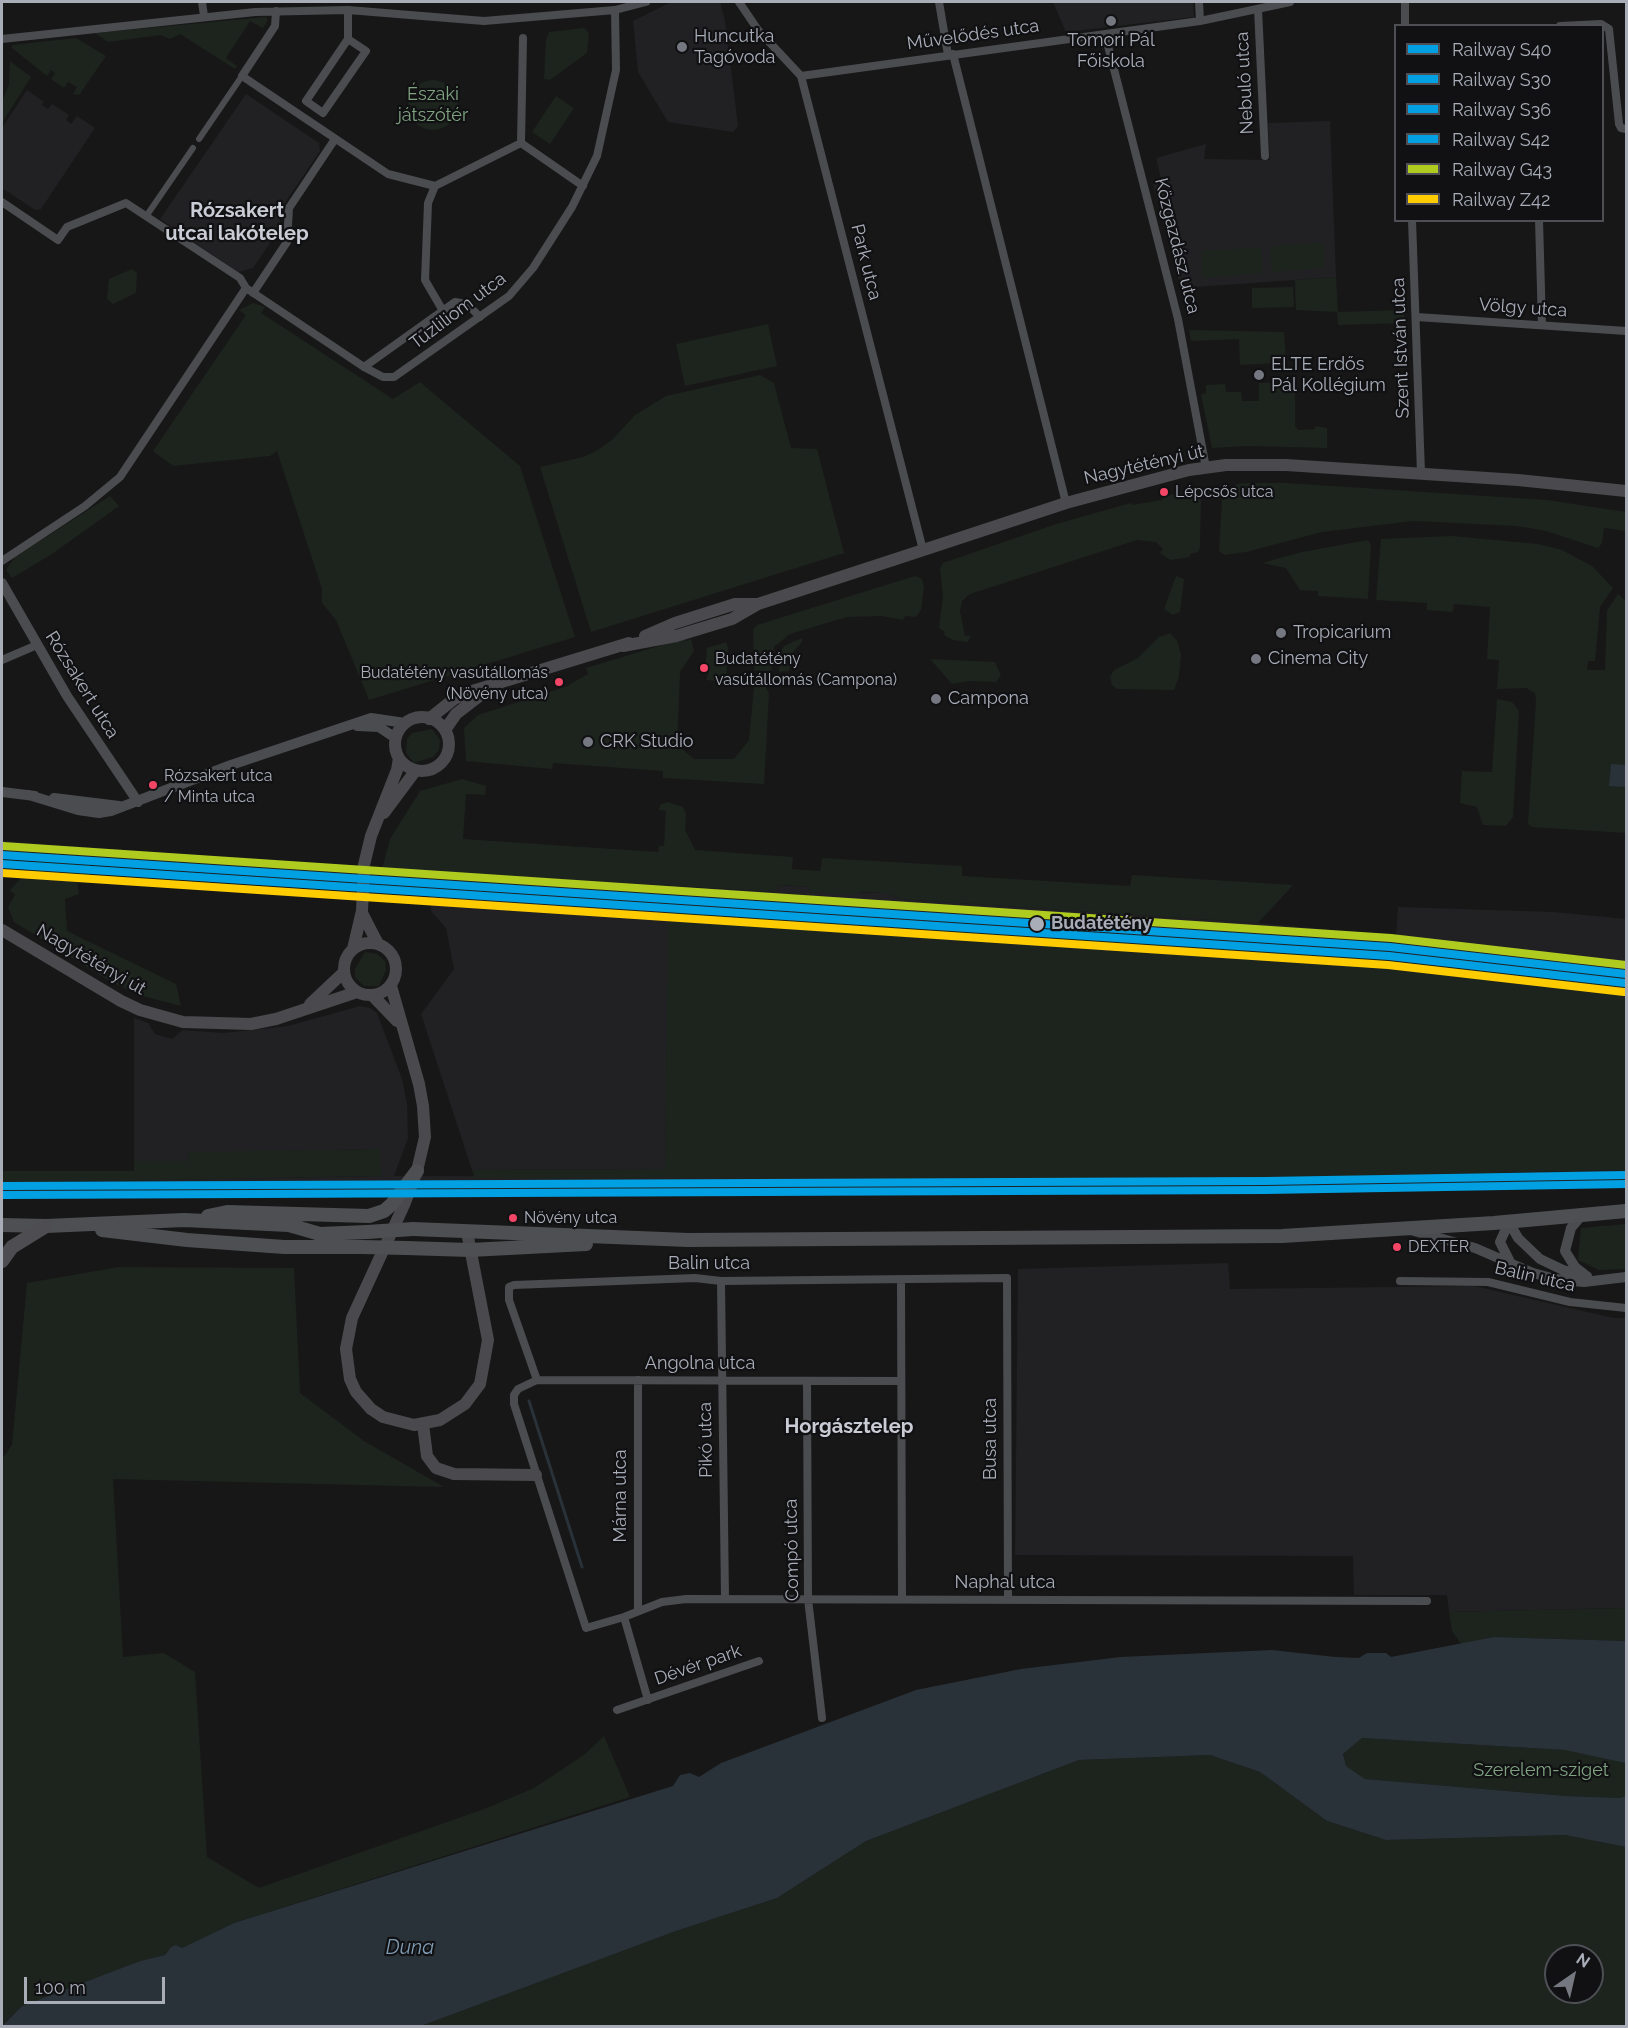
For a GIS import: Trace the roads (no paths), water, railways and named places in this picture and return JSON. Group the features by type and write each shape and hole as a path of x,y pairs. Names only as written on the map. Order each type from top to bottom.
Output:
{"highway":[{"path":"2,1261 12,1247 52,1226"}],"main road":[{"name":"Nagytétényi út","path":"405,723 415,719 429,719 454,699 490,687 623,646 676,636 724,622 758,604 1066,503 1147,479 1206,468 1286,465 1421,473 1626,492"},
{"name":"Nagytétényi út","path":"445,730 456,714 490,687"},
{"path":"405,723 394,737 399,758 404,764 416,770 430,769 445,760 450,747 445,730 429,719"},
{"path":"399,758 371,836 364,865 362,911 353,949 344,963 344,972 346,980 357,992 373,996 389,1009 402,1029"},
{"path":"377,821 416,770"},
{"path":"362,911 378,944"},
{"name":"Nagytétényi út","path":"2,930 121,1001 168,1019 205,1024 251,1024 276,1019 357,992"},
{"path":"353,949 369,943 378,944 386,948 395,960 396,974 391,986 423,1106 425,1137 417,1171 404,1205 358,1301 348,1333 346,1348 350,1379 366,1404 383,1417 397,1422 423,1424 440,1420 465,1404 480,1384 488,1340 467,1232"},
{"name":"Nagytétényi út","path":"305,1009 344,972"},
{"path":"373,996 391,986"},
{"path":"184,1220 227,1212 369,1216 384,1211 392,1204 417,1171"},
{"path":"52,1226 255,1245 470,1250 688,1240 1282,1236 1509,1222 1626,1211"},
{"path":"2,1226 184,1220 289,1225 320,1234 413,1229 688,1240"},
{"path":"423,1424 427,1456 436,1468 454,1474 536,1475"}],"street":[{"path":"202,2 204,16"},
{"path":"2,39 204,16 276,11 348,10 484,21 615,10 646,2"},
{"name":"Park utca","path":"739,2 758,30 801,76 923,550"},
{"path":"939,2 950,55 1066,503"},
{"path":"1199,2 1200,21"},
{"name":"Művelődés utca","path":"801,76 1200,21 1290,2"},
{"path":"1405,2 1405,24"},
{"name":"Nebuló utca","path":"1258,9 1265,156"},
{"path":"323,113 306,101 348,39 348,10"},
{"name":"Tűzliliom utca","path":"147,215 240,278 249,290 364,367 383,377 394,377 509,296 525,279 583,186 597,156 613,89 617,50 615,10"},
{"path":"199,139 275,26 276,11"},
{"path":"1604,26 1609,29 1619,124 1621,128 1626,129"},
{"name":"Közgazdász utca","path":"1106,34 1178,318 1206,468"},
{"path":"520,142 523,38"},
{"path":"315,125 366,51 348,39"},
{"path":"242,76 388,174 435,186"},
{"path":"2,561 86,506 120,477 249,290 287,242 289,208 335,139"},
{"path":"520,142 583,186"},
{"path":"443,311 425,280 428,203 435,186 520,142"},
{"path":"2,202 58,240 67,227 119,204 126,203 147,215 193,148"},
{"name":"Szent István utca","path":"1412,222 1421,473"},
{"path":"1539,222 1542,325"},
{"path":"364,367 443,311 461,302 474,309 480,317"},
{"name":"Völgy utca","path":"1417,317 1626,331"},
{"name":"Rózsakert utca","path":"2,583 79,716 138,802"},
{"path":"2,660 37,645"},
{"name":"Nagytétényi út","path":"2,792 29,795 99,813 138,802 222,768 371,718 405,723"},
{"name":"Nagytétényi út","path":"347,726 379,727 394,737"},
{"path":"1582,1215 1571,1228 1565,1251 1575,1268 1586,1276"},
{"path":"1509,1222 1500,1242 1511,1264"},
{"path":"1509,1222 1518,1238 1540,1259 1563,1270 1586,1276 1614,1278"},
{"path":"1407,1229 1475,1248 1511,1264 1555,1279 1584,1282 1626,1277"},
{"name":"Balin utca","path":"537,1380 509,1300 509,1287 514,1284 695,1278 721,1281 1007,1278"},
{"name":"Busa utca","path":"1007,1278 1008,1599"},
{"path":"901,1280 902,1599"},
{"name":"Pikó utca","path":"721,1281 724,1598"},
{"name":"Balin utca","path":"1400,1281 1488,1282 1570,1302 1626,1308"},
{"path":"536,1475 514,1404 514,1395 518,1389 537,1380"},
{"name":"Angolna utca","path":"537,1380 900,1382"},
{"name":"Márna utca","path":"638,1380 638,1611"},
{"name":"Compó utca","path":"807,1381 808,1599 822,1718"},
{"name":"Naphal utca","path":"536,1475 586,1628 624,1617 662,1602 724,1598 1427,1601"},
{"name":"Dévér park","path":"624,1617 648,1700"},
{"name":"Dévér park","path":"617,1710 759,1661"}],"water":[{"path":"1611,764 1626,765 1626,787 1609,786"},
{"name":"Duna","path":"1494,1637 1626,1641 1626,1763 1565,1750 1362,1738 1343,1754 1346,1766 1365,1779 1566,1796 1620,1798 1626,1796 1626,1847 1565,1835 1386,1840 1327,1821 1260,1772 1210,1755 1079,1760 866,1841 777,1898 676,1931 421,2026 2,2026 22,2006 140,1961 165,1955 171,1947 176,1945 182,1948 234,1923 673,1786 680,1775 690,1773 699,1777 721,1763 916,1690 1021,1669 1121,1657 1272,1650 1359,1658 1367,1653 1386,1653 1391,1657"}],"waterway":[{"path":"529,1401 582,1567"}],"rail line":[{"name":"G43","path":"3,846 1391,938 1626,965"},
{"name":"S40","path":"2,855 1390,947 1626,974"},
{"name":"S42","path":"2,864 1389,956 1625,983"},
{"name":"Z42","path":"2,873 1388,965 1624,992"},
{"name":"S30","path":"2,1186 1265,1181 1626,1175"},
{"name":"S36","path":"2,1195 1265,1190 1626,1184"}],"place":[{"name":"Tomori Pál Főiskola","path":"1111,21"},
{"name":"Huncutka Tagóvoda","path":"682,47"},
{"name":"ELTE Erdős Pál Kollégium","path":"1259,375"},
{"name":"Lépcsős utca","path":"1164,492"},
{"name":"Tropicarium","path":"1281,633"},
{"name":"Cinema City","path":"1256,659"},
{"name":"Budatétény vasútállomás (Campona)","path":"704,668"},
{"name":"Budatétény vasútállomás (Növény utca)","path":"559,682"},
{"name":"Campona","path":"936,699"},
{"name":"CRK Studio","path":"588,742"},
{"name":"Rózsakert utca / Minta utca","path":"153,785"},
{"name":"Budatétény","path":"1037,924"},
{"name":"Növény utca","path":"513,1218"},
{"name":"DEXTER","path":"1397,1247"}],"district":[{"name":"Rózsakert utcai lakótelep","path":"237,222"},
{"name":"Horgásztelep","path":"849,1427"}],"park label":[{"name":"Északi játszótér","path":"433,106"},
{"name":"Szerelem-sziget","path":"1541,1771"}]}
